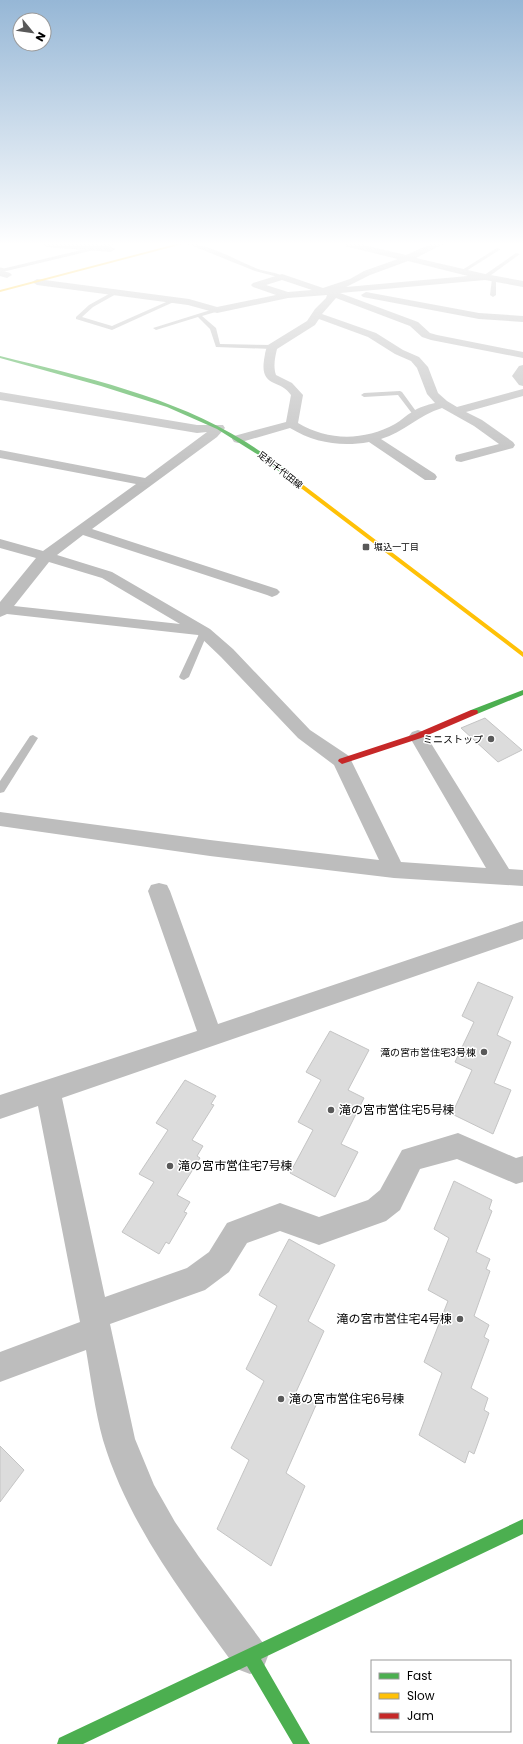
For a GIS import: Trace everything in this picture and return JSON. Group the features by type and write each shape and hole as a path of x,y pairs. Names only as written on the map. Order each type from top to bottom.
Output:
{"main road":[{"name":"足利千代田線","path":"0,358 110,387 176,409 219,428 259,453 373,542 523,655"},
{"path":"342,761 418,736 523,692"},
{"path":"65,1744 523,1526"},
{"path":"250,1656 302,1744"}],"street":[{"path":"292,424 297,395 295,390 271,378 268,372 272,347 307,325"},
{"path":"344,325 372,336 399,352 415,359 422,367 433,394 443,404 478,424 509,445 461,458"},
{"path":"416,325 426,335 435,338 523,355"},
{"path":"523,368 518,376 523,383"},
{"path":"455,411 523,392"},
{"path":"0,396 197,429 219,428"},
{"path":"238,439 292,424 317,437 346,442 370,437 396,428 420,412 443,404"},
{"path":"1,610 46,556 213,434 219,428"},
{"path":"370,437 430,477"},
{"path":"0,454 147,482"},
{"path":"81,530 272,592"},
{"path":"0,543 107,575 204,632 227,653 304,734 342,761 394,870"},
{"path":"1,610 204,632"},
{"path":"418,736 502,876"},
{"path":"0,819 210,848 394,870 523,878"},
{"path":"159,891 211,1037"},
{"path":"0,1107 211,1037 523,930"},
{"path":"48,1092 119,1439 151,1514 187,1572 250,1656"},
{"path":"0,1367 95,1323 195,1280 219,1262 237,1234 280,1217 319,1231 376,1211 390,1200 411,1159 458,1146 516,1171 523,1169"}],"lane":[{"path":"103,325 112,328 118,325"},
{"path":"156,328 164,325"},
{"path":"210,325 213,328 218,346 272,347"},
{"path":"364,396 400,393 416,416"},
{"path":"184,677 204,632"},
{"path":"0,789 33,738"}],"building":[{"name":"ミニストップ","path":"485,718 522,750 498,762 461,728"},
{"name":"滝の宮市営住宅3号棟","path":"478,982 513,997 497,1035 511,1042 494,1083 511,1090 493,1134 452,1114 472,1070 455,1062 474,1022 462,1016"},
{"name":"滝の宮市営住宅5号棟","path":"330,1031 369,1050 348,1090 364,1098 341,1144 358,1152 335,1197 290,1173 313,1130 298,1122 321,1080 306,1072"},
{"name":"滝の宮市営住宅7号棟","path":"185,1080 216,1096 211,1104 214,1105 192,1140 203,1146 197,1156 200,1158 177,1195 190,1202 184,1212 187,1213 169,1244 166,1242 159,1254 122,1232 154,1182 139,1174 168,1130 156,1123"},
{"name":"滝の宮市営住宅4号棟","path":"454,1181 492,1200 489,1209 492,1211 476,1252 490,1259 486,1269 490,1271 474,1316 489,1325 484,1337 489,1340 471,1388 488,1398 484,1410 489,1413 474,1454 469,1451 465,1463 419,1435 442,1373 424,1362 448,1301 428,1290 449,1238 434,1229"},
{"name":"滝の宮市営住宅6号棟","path":"289,1239 335,1265 308,1321 324,1331 296,1392 316,1405 286,1473 305,1486 271,1566 217,1529 249,1460 231,1448 264,1381 246,1369 277,1306 259,1295"},
{"path":"0,1446 24,1470 0,1502"}],"traffic: fast":[{"path":"0,357 103,385 169,406 219,428 259,453 287,475"},
{"path":"474,712 523,692"},
{"path":"65,1744 523,1526"},
{"path":"250,1656 302,1744"}],"traffic: slow":[{"path":"287,475 523,655"}],"traffic: jam":[{"path":"342,761 418,736 474,712"}],"place":[{"name":"堀込一丁目","path":"366,547"},
{"name":"ミニストップ","path":"491,739"},
{"name":"滝の宮市営住宅3号棟","path":"484,1052"},
{"name":"滝の宮市営住宅5号棟","path":"331,1110"},
{"name":"滝の宮市営住宅7号棟","path":"170,1166"},
{"name":"滝の宮市営住宅4号棟","path":"460,1319"},
{"name":"滝の宮市営住宅6号棟","path":"281,1399"}]}
